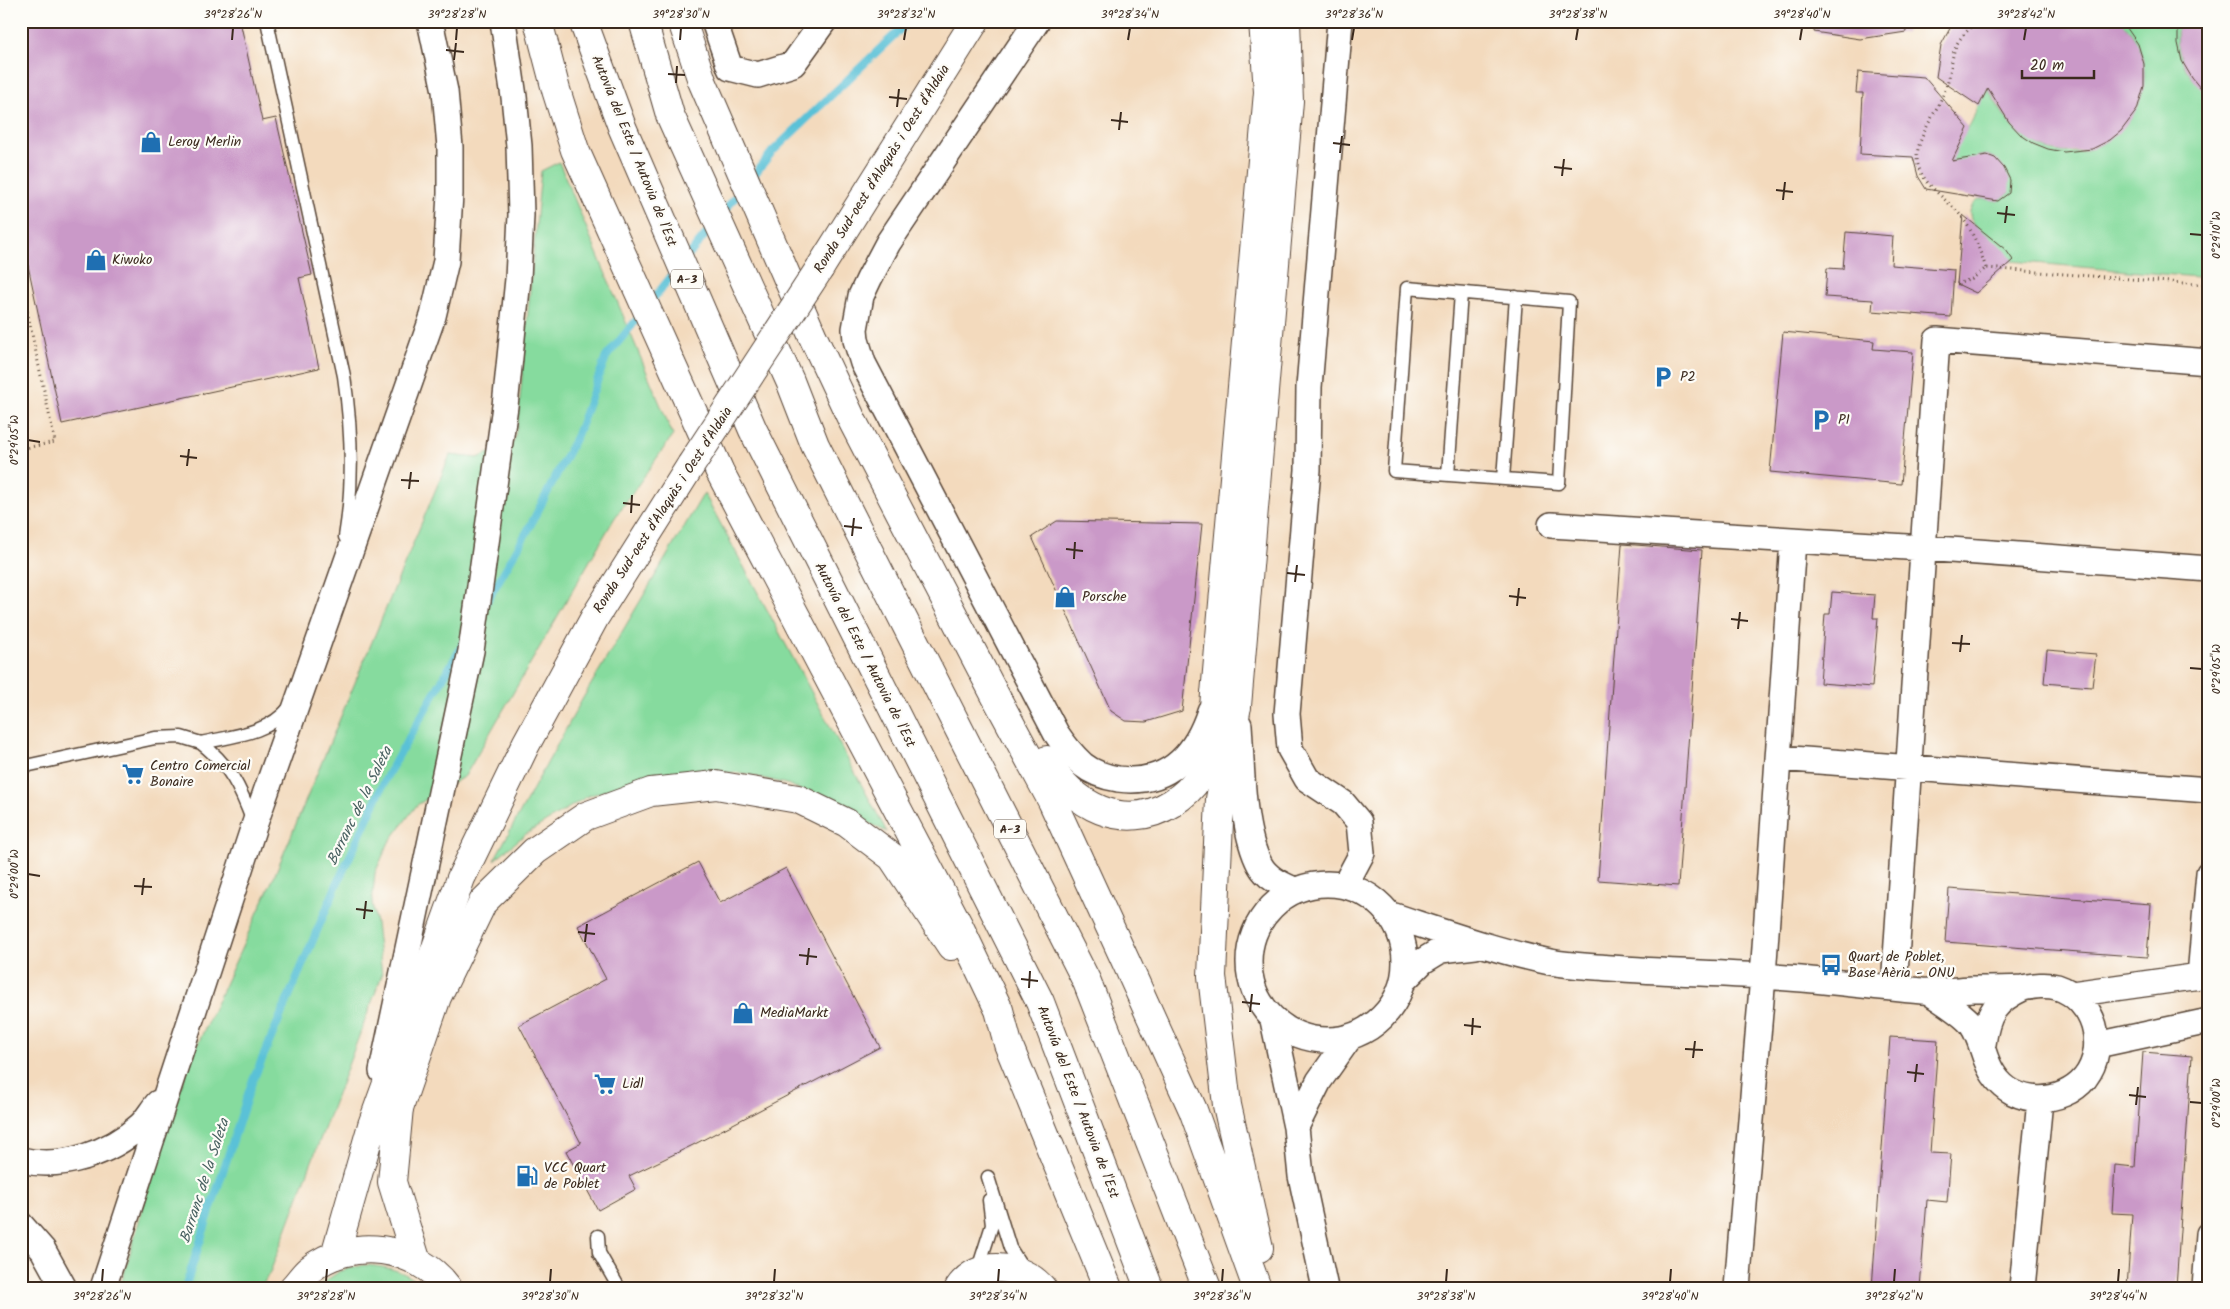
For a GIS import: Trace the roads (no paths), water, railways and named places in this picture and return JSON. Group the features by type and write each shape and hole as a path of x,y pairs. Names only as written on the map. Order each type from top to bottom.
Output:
{"main road":[{"path":"538,21 556,90 576,150 720,472 959,926 999,1010 1008,1044 1108,1288"},
{"name":"Autovía del Este / Autovia de l'Est","path":"582,21 622,127 753,430 1040,1002 1149,1288"},
{"name":"A-3","path":"643,21 670,114 790,381 815,445 1087,982 1207,1288"},
{"path":"682,21 702,81 813,337 911,533 1052,801 1126,962 1193,1110 1257,1288"},
{"name":"Ronda Sud-oest d'Alaquàs i Oest d'Aldaia","path":"335,1255 372,1125 461,878 526,744 595,617 820,268 975,21"},
{"path":"1264,21 1268,92 1226,700 1212,976 1227,1105 1256,1238 1270,1288"},
{"path":"911,533 943,567 1055,775 1070,792 1084,801 1117,815 1136,817 1157,812 1188,792 1200,776 1226,700 1289,102 1286,21"},
{"path":"398,1110 437,997 483,902 535,851 586,816 651,792 716,785 798,799 847,823 892,857 945,935 987,1016 1008,1044"},
{"name":"Ronda Sud-oest d'Alaquàs i Oest d'Aldaia","path":"408,1028 392,1182 416,1259"},
{"path":"294,1288 309,1270 335,1255 362,1249 390,1250 416,1259 439,1276 448,1288"},
{"path":"968,1280 993,1268 1010,1268 1034,1281"}],"street":[{"path":"103,1288 254,826 433,316 446,261 450,194 450,147 445,92 430,21"},
{"path":"372,1125 421,883 471,651 505,406 518,279 521,215 517,126 503,21"},
{"path":"714,21 730,68 758,75 793,64 824,21"},
{"path":"1037,21 888,243 860,296 856,317 856,340 863,363 1056,733 1068,751 1084,766 1105,776 1125,780 1146,779 1164,773 1181,761 1194,747 1206,722 1226,700"},
{"path":"1340,21 1309,387 1308,470 1287,714 1290,749 1306,779 1343,803 1359,822 1362,853 1345,884"},
{"path":"1894,988 1937,340 2209,362"},
{"path":"1551,525 1923,548 2209,569"},
{"path":"1737,1288 1763,976 1793,541"},
{"path":"1226,700 1252,843 1261,867 1276,882 1294,890"},
{"path":"1778,758 2209,790"},
{"path":"2072,994 2205,976 2209,873"},
{"path":"1317,883 1345,884 1377,901 1391,915 1401,935 1406,958 1404,980 1393,1005 1374,1025 1350,1037 1330,1041 1310,1039 1290,1032 1273,1020 1258,999 1249,975 1249,949 1257,925 1272,904 1294,890 1317,883"},
{"path":"1391,915 1483,945 1551,962 1671,973 1763,976 1928,991 2022,988 2039,985 2056,987 2072,994 2086,1008 2095,1026 2097,1045 2094,1063 2085,1078 2073,1090 2057,1097 2040,1100 2023,1097 2007,1089 1994,1077 1986,1062 1983,1044 1985,1026 1993,1009 2006,996 2022,988"},
{"path":"1404,980 1423,962 1440,950 1483,945"},
{"path":"1928,991 1970,1023 1983,1044"},
{"path":"1273,1020 1296,1127 1302,1176 1325,1288"},
{"path":"2097,1045 2209,1021"},
{"path":"1296,1127 1319,1081 1350,1037"},
{"path":"21,1160 31,1162 77,1159 101,1151 141,1125 158,1104 172,1074"},
{"path":"2022,1288 2040,1100"},
{"path":"21,1225 42,1250 64,1288"},
{"path":"2205,1288 2209,1234"}],"lane":[{"path":"267,21 344,376 350,414 352,469 348,521 336,592"},
{"path":"1407,288 1516,298 1569,302 1559,483 1394,471 1407,288"},
{"path":"1448,475 1461,293"},
{"path":"1503,479 1516,298"},
{"path":"202,743 245,734 267,726 282,717 301,692"},
{"path":"21,767 155,738 181,737 202,743 220,758 233,776 245,800 254,826"},
{"path":"968,1280 992,1225 988,1177 1010,1248 1034,1281"},
{"path":"598,1236 599,1253 619,1288"}],"waterway":[{"path":"751,179 772,152 909,21"},
{"path":"721,215 742,189"},
{"path":"685,260 714,224"},
{"path":"650,303 677,269"},
{"name":"Barranc de la Saleta","path":"487,601 528,530 577,435 606,357 643,312"},
{"name":"Barranc de la Saleta","path":"185,1288 251,1085 337,884 388,774 463,644"}],"place":[{"name":"Leroy Merlin","path":"151,142"},
{"name":"Kiwoko","path":"96,260"},
{"name":"P2","path":"1663,377"},
{"name":"P1","path":"1821,420"},
{"name":"Porsche","path":"1065,597"},
{"name":"Centro Comercial Bonaire","path":"133,774"},
{"name":"Quart de Poblet, Base Aèria - ONU","path":"1831,965"},
{"name":"MediaMarkt","path":"743,1013"},
{"name":"Lidl","path":"605,1084"},
{"name":"VCC Quart de Poblet","path":"527,1176"}]}
